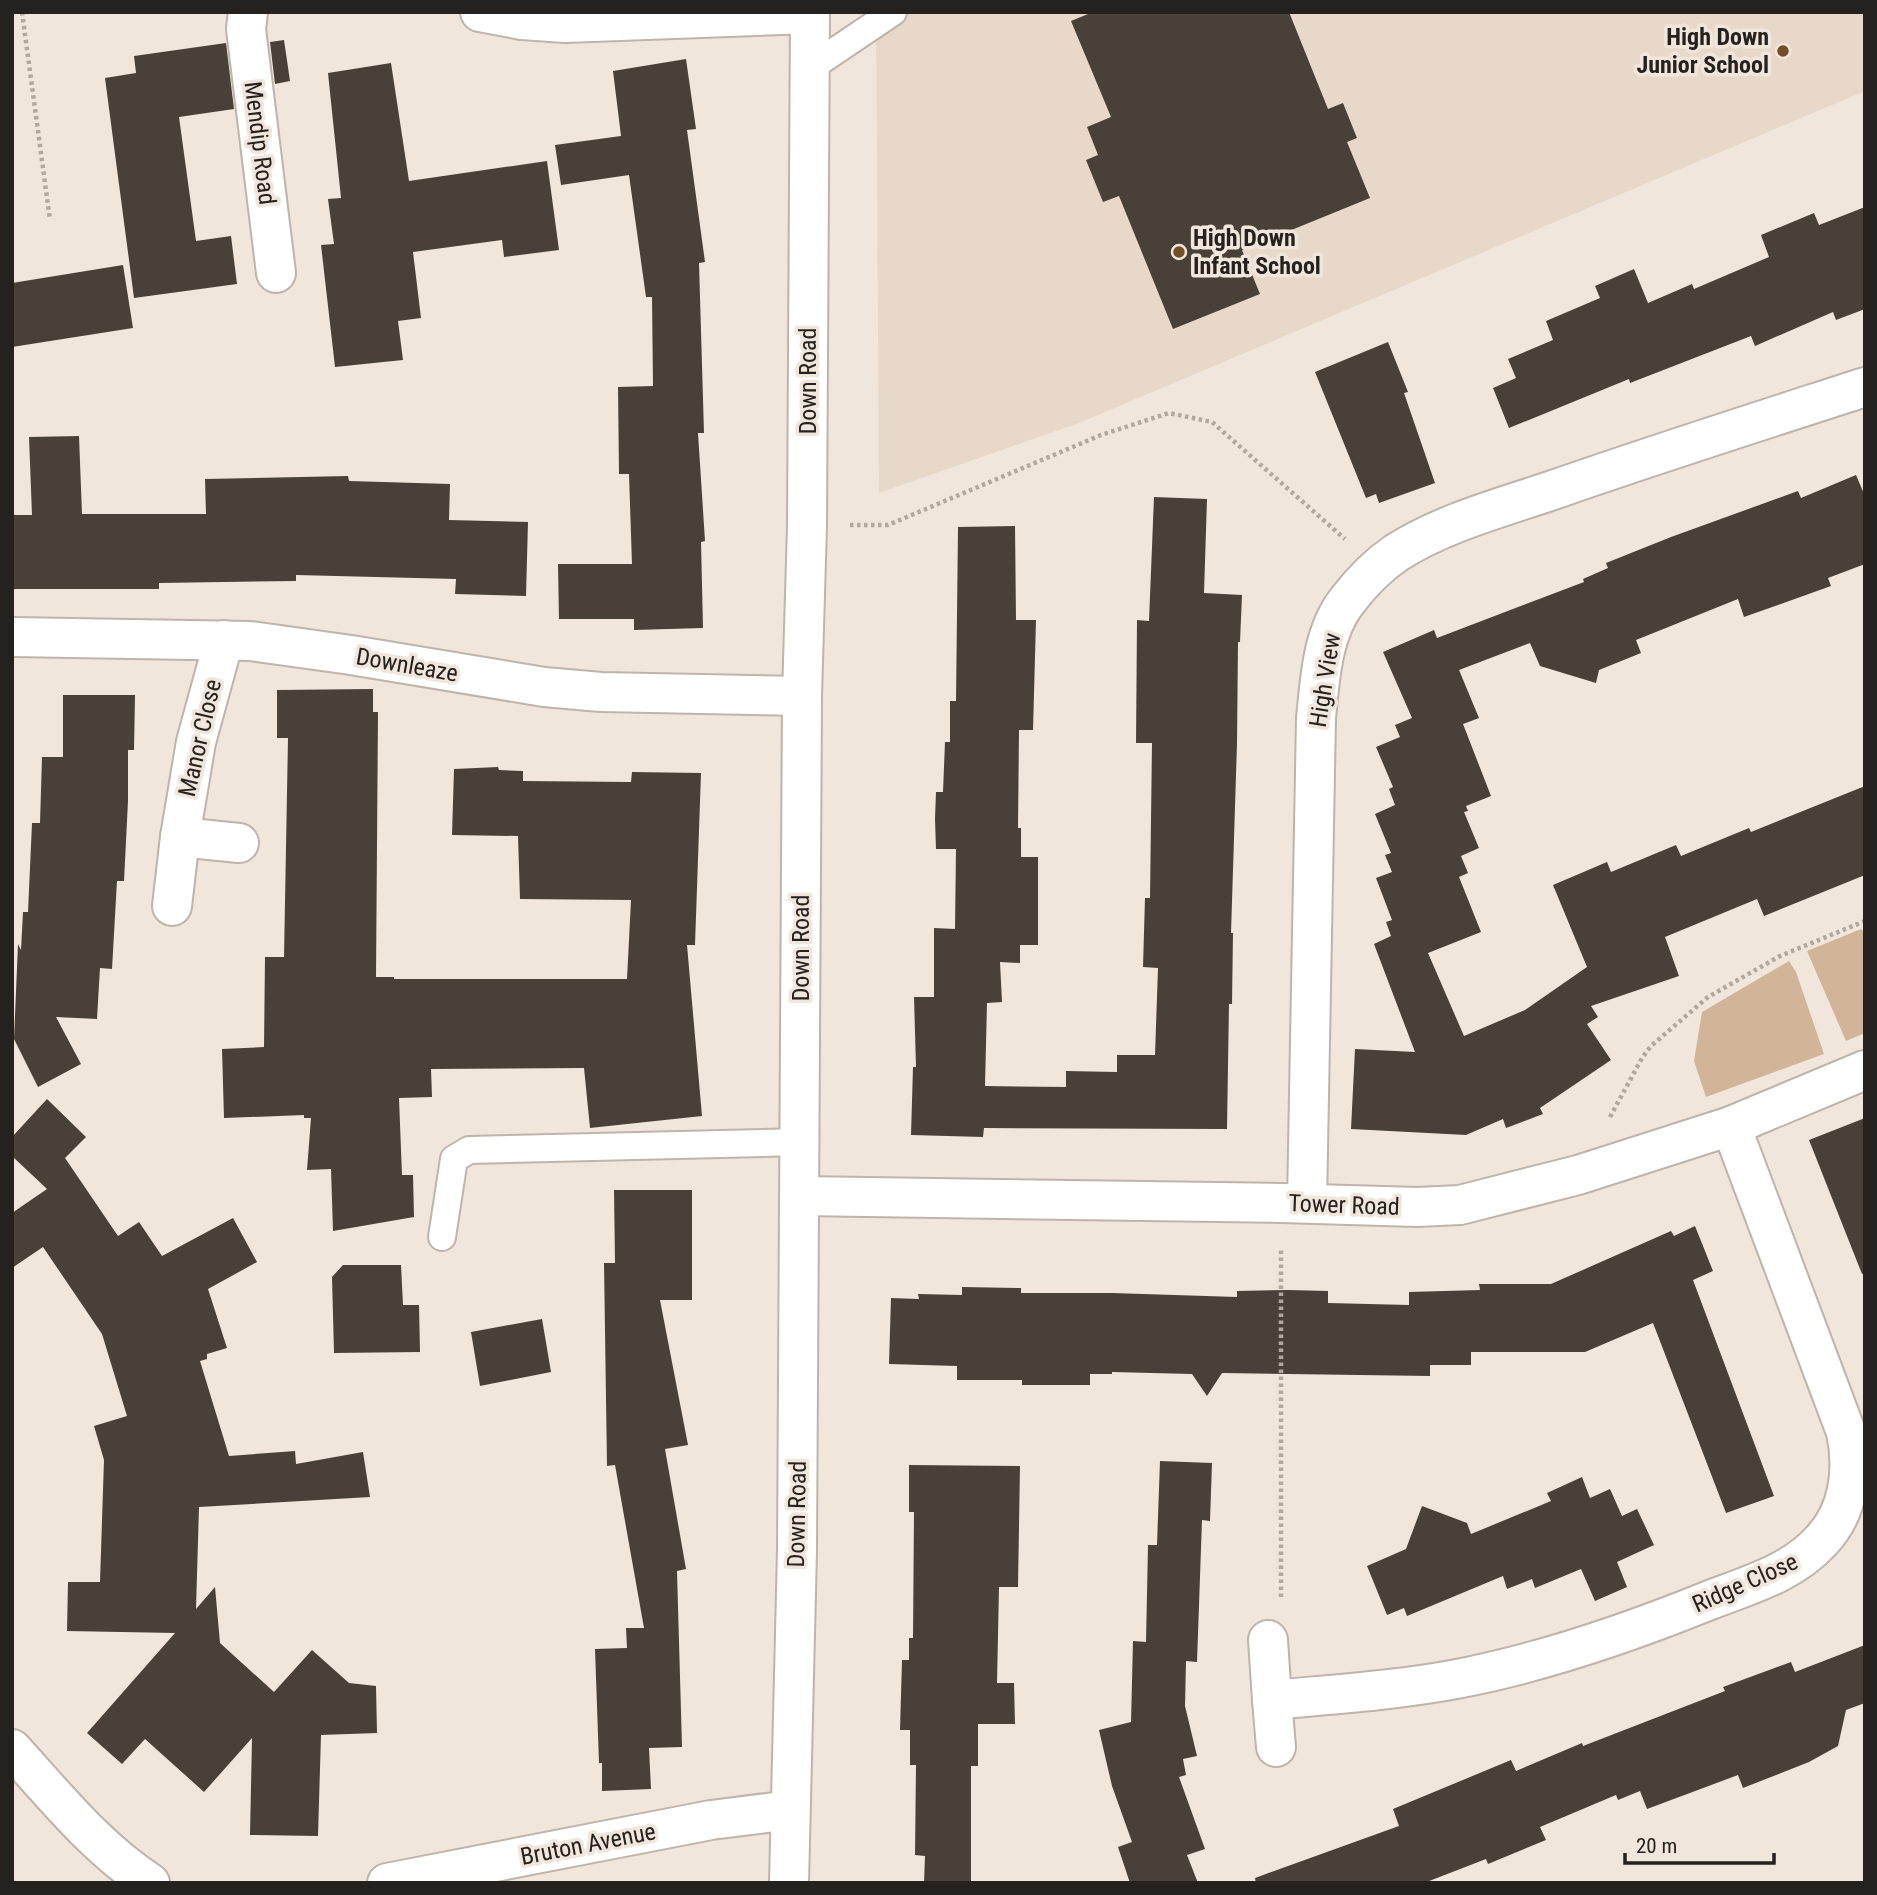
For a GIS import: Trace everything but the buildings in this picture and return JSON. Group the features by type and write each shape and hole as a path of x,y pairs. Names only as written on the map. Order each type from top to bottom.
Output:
{"street":[{"name":"Mendip Road","path":"248,12 246,29 276,273"},
{"path":"480,12 522,20 565,23 810,13"},
{"name":"Down Road","path":"789,1883 797,1550 802,696 807,526 810,13"},
{"name":"High View","path":"1294,1203 1316,718 1320,679 1335,620 1345,604 1378,568 1395,554 1472,518 1642,459 1865,387"},
{"name":"Downleaze","path":"12,637 224,640 285,645 490,680 563,689 802,696"},
{"name":"Manor Close","path":"172,906 180,836 196,742 224,640"},
{"path":"180,836 239,843"},
{"name":"Tower Road","path":"800,1196 1294,1203 1417,1208 1460,1205 1578,1175 1731,1126 1865,1070"},
{"name":"Ridge Close","path":"1272,1700 1466,1678 1577,1649 1781,1572 1807,1554 1828,1533 1840,1514 1847,1490 1851,1462 1846,1432 1731,1126"},
{"path":"1268,1640 1276,1747"},
{"path":"12,1749 90,1834 116,1858 150,1883"},
{"name":"Bruton Avenue","path":"387,1883 711,1820 790,1811"}],"lane":[{"path":"810,68 893,12"},
{"path":"442,1237 454,1159 469,1150 801,1142"}],"path":[{"path":"22,12 50,220"},
{"path":"807,526 888,525 1101,435 1169,413 1212,422 1378,568"},
{"path":"1578,1175 1642,1058 1661,1035 1708,996 1780,956 1865,921"},
{"path":"1268,1640 1281,1626 1294,1203"}],"shaded area":[{"name":"High Down Infant School","path":"876,12 1865,12 1865,91 1079,423 879,493"},
{"path":"1861,929 1865,933 1865,1033 1846,1041 1807,951"},
{"path":"1789,961 1796,972 1824,1054 1706,1097 1694,1061 1702,1012"}],"place":[{"name":"High Down Junior School","path":"1783,51"},
{"name":"High Down Infant School","path":"1179,252"}]}
